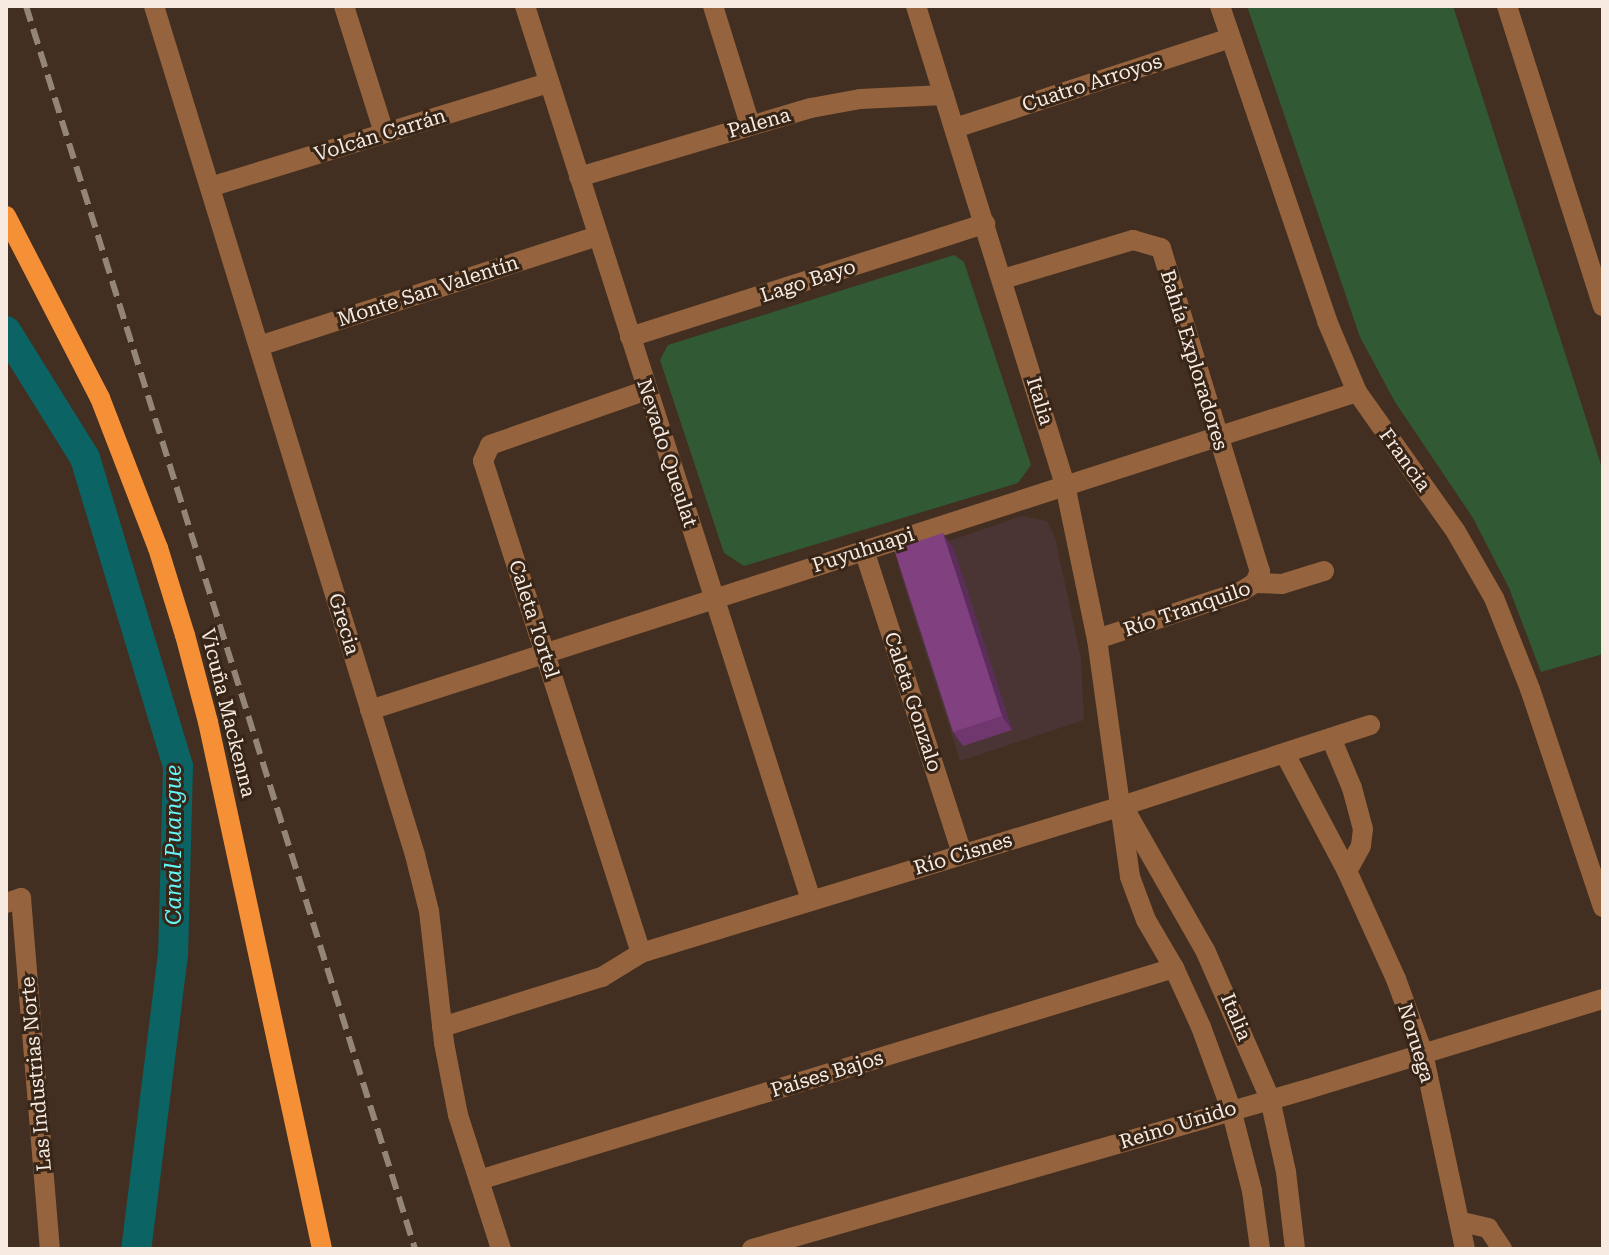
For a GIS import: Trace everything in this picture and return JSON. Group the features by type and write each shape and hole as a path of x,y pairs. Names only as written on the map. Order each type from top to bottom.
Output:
{"main road":[{"name":"Vicuña Mackenna","path":"6,216 100,398 158,548 185,635 208,722 322,1249"}],"street":[{"name":"Grecia","path":"154,6 429,911 442,1027 458,1115 501,1249"},
{"path":"344,6 384,133"},
{"name":"Nevado Queulat","path":"525,6 811,900"},
{"path":"713,6 750,125"},
{"name":"Italia","path":"916,6 1065,485 1097,639 1130,877 1146,920 1174,968 1201,1027 1231,1109 1252,1191 1260,1249"},
{"name":"Francia","path":"1220,6 1327,321 1357,392 1456,532 1494,598 1530,689 1603,907"},
{"path":"1507,6 1603,306"},
{"name":"Cuatro Arroyos","path":"955,128 1230,38"},
{"name":"Volcán Carrán","path":"210,187 549,83"},
{"name":"Palena","path":"579,177 750,125 860,99 944,95"},
{"name":"Lago Bayo","path":"630,337 985,224"},
{"name":"Monte San Valentín","path":"259,346 598,236"},
{"name":"Bahía Exploradores","path":"1003,279 1133,240 1161,248 1260,571 1255,583"},
{"name":"Caleta Tortel","path":"641,953 483,461 490,445 647,390"},
{"name":"Puyuhuapi","path":"370,710 1357,392"},
{"name":"Caleta Gonzalo","path":"864,550 962,854"},
{"name":"Río Tranquilo","path":"1097,639 1242,591 1255,583 1282,584 1324,571"},
{"name":"Río Cisnes","path":"442,1027 602,977 641,953 1122,806 1370,725"},
{"path":"1331,738 1352,788 1363,829 1361,846 1347,871"},
{"name":"Noruega","path":"1285,754 1347,871 1396,979 1423,1053 1462,1222 1465,1249"},
{"name":"Italia","path":"1122,806 1205,950 1270,1099 1286,1172 1295,1249"},
{"name":"Las Industrias Norte","path":"14,900 50,1249"},
{"name":"Países Bajos","path":"479,1180 1174,968"},
{"name":"Reino Unido","path":"752,1249 1603,999"},
{"path":"1462,1222 1488,1228 1502,1249"}],"shaded area":[{"path":"1022,516 1047,521 1055,537 1081,659 1084,720 960,761 898,567 902,557"}],"green space":[{"path":"1247,6 1453,6 1603,471 1603,654 1541,672 1509,588 1473,518 1395,402 1360,337"},
{"path":"954,255 964,262 1031,465 1018,483 744,566 724,553 660,360 668,345"}],"building":[{"path":"943,533 1002,716 953,732 894,549"}],"waterway":[{"name":"Canal Puangue","path":"6,331 85,458 178,766 173,954 136,1249"}],"railway":[{"path":"26,6 415,1249"}]}
